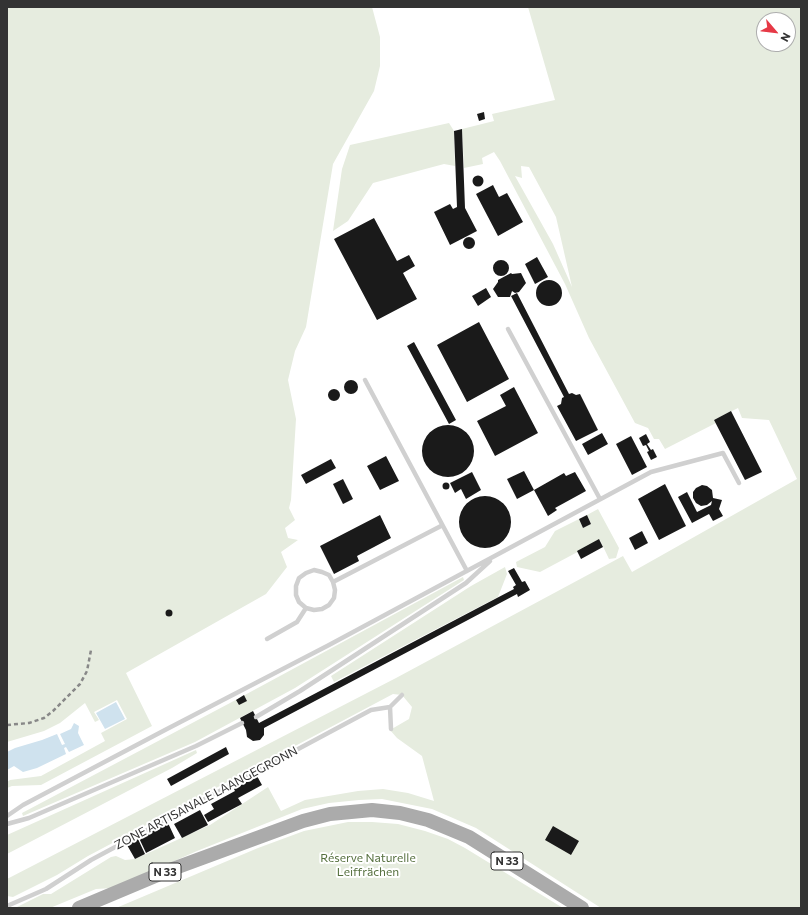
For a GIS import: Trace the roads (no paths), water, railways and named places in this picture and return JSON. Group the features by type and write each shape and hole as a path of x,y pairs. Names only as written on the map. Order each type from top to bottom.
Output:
{"main road":[{"name":"N 33","path":"79,908 167,871 302,821 330,814 372,810 400,813 428,820 469,837 582,908"},
{"name":"N 33","path":"102,908 169,879 252,839"}],"lane":[{"path":"508,329 600,499"},
{"path":"365,380 441,526 467,572"},
{"path":"7,816 23,805 467,572 651,472 723,453 739,483"},
{"path":"333,582 441,526"},
{"path":"256,717 300,691 466,583 494,557"},
{"path":"314,570 322,572 329,575 333,582 335,590 334,598 329,605 322,609 314,610 306,608 299,602 296,595 296,586 299,578 306,573 314,570"},
{"path":"267,639 297,622 306,608"},
{"path":"392,729 390,707 402,695"},
{"name":"ZONE ARTISANALE LAANGEGRONN","path":"7,906 46,888 90,860 371,710 390,707"},
{"path":"7,824 29,818 188,749 242,723"}],"water":[{"path":"116,702 125,719 105,729 96,713"},
{"path":"74,723 79,726 78,733 84,745 69,752 66,747 64,748 66,754 37,768 23,772 14,766 7,770 7,752 57,734 62,745 65,744 60,734 71,729"}],"railway":[{"path":"7,725 29,723 44,718 53,711 80,684 87,671 91,650"}],"park label":[{"name":"Réserve Naturelle Leiffrächen","path":"368,865"}]}
